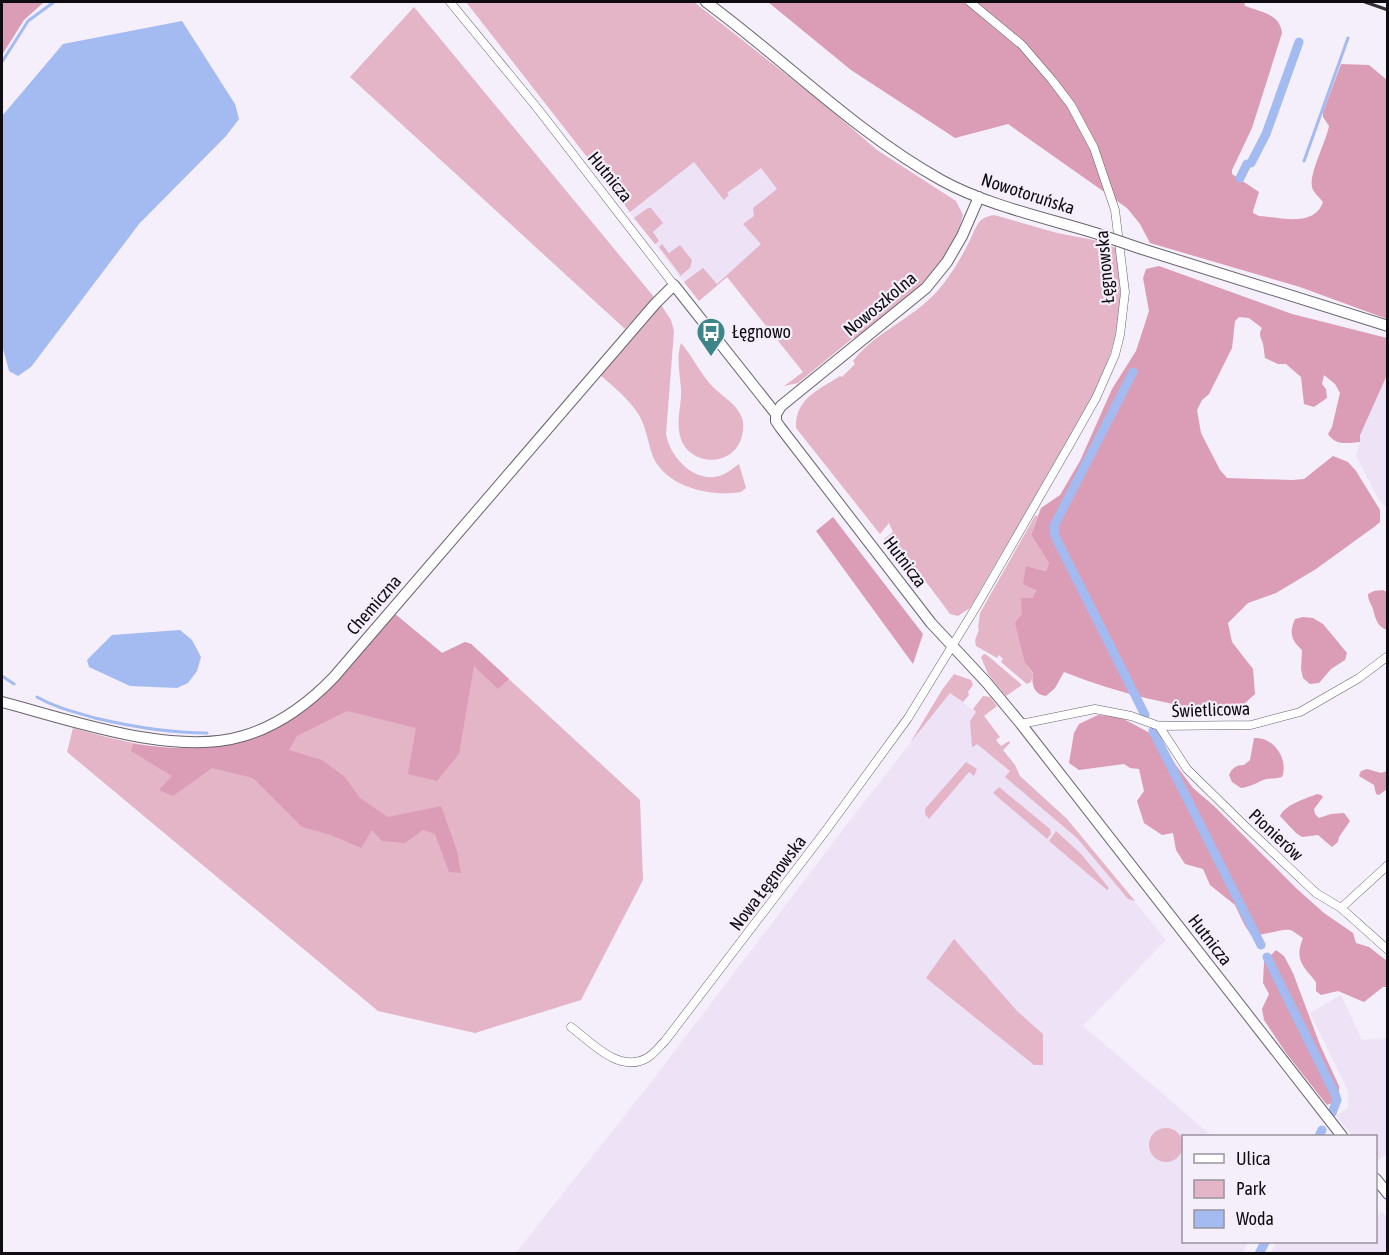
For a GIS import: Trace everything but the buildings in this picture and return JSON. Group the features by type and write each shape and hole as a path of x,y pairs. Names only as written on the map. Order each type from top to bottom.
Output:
{"street":[{"name":"Hutnicza","path":"450,2 538,109 776,414 776,421 780,427 931,623 987,683 1021,724 1340,1135"},
{"name":"Nowotoruńska","path":"706,2 888,147 942,180 979,197 1388,326"},
{"name":"Łęgnowska","path":"952,646 1096,398 1115,354 1125,292 1115,210 1094,148 1071,105 1052,80 1022,45 970,2"},
{"name":"Nowoszkolna","path":"776,414 781,406 926,288 947,262 962,236 979,197"},
{"name":"Chemiczna","path":"2,702 135,736 174,741 221,741 241,737 259,731 285,717 310,700 334,677 655,304 674,285"},
{"name":"Nowa Łęgnowska","path":"571,1027 611,1058 621,1061 639,1061 649,1057 665,1041 827,830 908,718 952,646"},
{"name":"Świetlicowa","path":"1021,724 1095,709 1131,716 1159,726 1240,726 1300,712 1359,678 1388,656"},
{"name":"Pionierów","path":"1159,726 1187,769 1245,826 1316,893 1341,908 1388,950"},
{"path":"1341,908 1388,866"},
{"path":"1377,1180 1388,1194"}],"shaded area":[{"path":"2,2 44,2 24,20 2,55"},
{"path":"768,2 1244,2 1245,6 1274,18 1282,33 1252,128 1232,174 1259,192 1253,213 1277,218 1304,218 1319,210 1323,202 1315,193 1312,181 1329,126 1323,117 1323,112 1341,64 1369,65 1387,80 1387,319 1300,287 1150,243 1140,224 1127,208 1008,124 955,138 851,70"},
{"path":"780,93 864,160 781,228 699,301 627,209"},
{"path":"1159,266 1292,314 1387,338 1387,375 1360,435 1360,442 1338,442 1328,434 1332,427 1340,393 1335,384 1324,375 1322,384 1326,389 1327,398 1314,407 1304,404 1301,377 1286,364 1278,364 1265,358 1260,334 1262,328 1249,318 1239,317 1235,321 1232,348 1209,394 1202,400 1197,410 1201,433 1220,470 1227,478 1304,479 1333,456 1348,462 1356,471 1380,510 1380,522 1374,527 1316,569 1276,593 1248,603 1228,623 1232,642 1253,669 1255,694 1234,713 1148,698 1105,687 1064,672 1055,688 1046,696 1039,694 1032,681 1033,673 1025,663 1015,623 1022,614 1021,598 1032,598 1036,590 1023,584 1026,566 1046,571 1049,563 1031,535 1041,508 1060,495 1080,461 1112,389 1136,351 1149,311 1143,278 1146,269"},
{"path":"1387,375 1387,508 1379,500 1356,456 1360,442 1359,435"},
{"path":"833,517 923,634 913,664 816,531"},
{"path":"1374,591 1387,592 1387,630 1377,622 1368,596"},
{"path":"395,614 442,653 465,642 471,644 509,679 498,689 474,666 459,754 437,781 408,774 416,728 347,711 297,736 289,750 322,760 345,777 360,798 388,817 441,806 457,851 461,873 449,872 435,834 423,830 405,843 382,841 372,830 361,848 331,835 302,827 253,778 212,768 173,796 159,790 172,776 131,751 133,744 181,748 221,746 255,737 285,723 312,703 338,678"},
{"path":"1313,618 1323,624 1347,653 1345,660 1331,669 1319,683 1310,684 1303,678 1302,650 1292,636 1295,619"},
{"path":"950,692 979,715 1020,776 1067,819 1166,940 1083,1026 1211,1135 1182,1135 1182,1243 1248,1243 1242,1254 515,1254 652,1081"},
{"path":"1098,715 1120,717 1161,739 1175,764 1193,788 1297,889 1324,913 1353,933 1356,943 1369,947 1387,961 1387,987 1383,987 1364,1002 1338,991 1321,995 1316,991 1316,982 1301,962 1299,952 1303,938 1287,930 1251,935 1235,905 1210,885 1203,869 1185,864 1176,850 1173,833 1162,835 1144,823 1137,801 1144,791 1139,769 1130,768 1124,764 1079,770 1069,763 1074,733 1079,724"},
{"path":"1254,738 1267,741 1278,750 1284,770 1282,777 1266,779 1241,788 1232,782 1229,775 1235,767 1244,765 1250,760"},
{"path":"1367,769 1381,773 1387,771 1387,789 1379,795 1376,794 1374,785 1359,776 1361,771"},
{"path":"1317,794 1323,797 1314,809 1319,818 1344,813 1350,821 1338,842 1332,847 1318,835 1302,837 1280,816 1291,805"},
{"path":"1276,950 1284,956 1293,973 1320,1045 1339,1086 1339,1100 1327,1105 1286,1053 1264,1020 1262,1009 1269,994 1263,983 1264,962"},
{"path":"1341,995 1362,1040 1387,1038 1387,1157 1385,1155 1377,1160 1377,1135 1352,1135 1336,1116 1348,1108 1348,1091 1310,1013"},
{"path":"1377,1212 1382,1212 1387,1218 1387,1253 1271,1253 1276,1243 1377,1243"}],"green space":[{"path":"466,2 694,2 820,101 877,150 956,201 963,215 956,235 935,270 906,299 798,383 784,386 803,372 727,277 699,301 684,282 703,268 717,284 761,244 743,224 754,216 753,208 777,189 761,168 727,193 729,195 724,200 694,162 630,212"},
{"path":"414,7 654,297 625,329 350,77"},
{"path":"651,208 663,223 653,232 659,241 655,244 634,218"},
{"path":"994,215 1057,233 1094,240 1116,248 1120,307 1109,358 1091,400 970,608 958,616 950,614 911,564 884,539 893,532 889,523 880,534 796,428 797,418 804,402 817,391 840,376 842,377 855,364 853,361 863,350 934,295 957,264 979,222"},
{"path":"662,244 669,253 680,245 692,260 690,268 680,276 659,247"},
{"path":"661,305 671,320 674,331 666,434 668,443 686,467 703,476 722,475 739,464 746,488 741,492 705,491 680,484 670,477 654,459 644,426 635,409 600,375"},
{"path":"681,343 709,383 733,405 742,418 742,436 737,447 729,455 719,459 708,460 698,457 682,442 679,430"},
{"path":"1038,515 1031,535 1049,563 1046,571 1026,566 1036,589 1032,598 1025,663 1033,674 1031,682 1027,684 1001,662 1003,659 999,655 997,658 976,646 975,640 979,630 980,613 1035,516"},
{"path":"395,614 442,653 465,642 471,644 640,800 643,880 581,1000 475,1033 378,1011 67,752 73,728 140,744 172,748 204,748 234,744 264,734 293,719 332,687"},
{"path":"984,654 1022,685 1006,696 988,674 981,657"},
{"path":"954,674 971,680 973,685 968,692 969,695 963,702 950,693 910,743 942,690"},
{"path":"983,696 990,697 997,706 984,716 1000,737 996,740 1001,746 1009,741 1010,743 1003,750 1015,765 1020,776 1067,819 1135,901 1128,899 1077,838 1005,777 1010,771 977,744 972,746 970,721 976,712 973,709"},
{"path":"966,762 977,769 974,776 969,772 929,819 925,814 925,809"},
{"path":"999,787 1050,829 1051,834 1047,839 993,793"},
{"path":"1056,831 1081,854 1109,888 1107,890 1049,841"},
{"path":"954,939 1017,1011 1043,1034 1043,1065 1034,1065 926,978"},
{"path":"1166,1128 1178,1133 1182,1148 1178,1157 1166,1162 1154,1157 1149,1145 1154,1133"}],"water":[{"path":"182,21 235,104 239,119 226,136 139,224 31,367 18,376 9,371 2,345 2,116 63,44"},
{"path":"180,630 192,640 201,657 197,671 188,683 177,688 130,686 89,667 87,660 112,635"}],"waterway":[{"path":"2,62 28,21 54,2"},
{"path":"1304,161 1348,38"},
{"path":"1240,178 1247,164 1251,163 1266,134 1299,42"},
{"path":"1133,372 1054,526 1055,536 1145,715"},
{"path":"2,676 14,684"},
{"path":"37,697 51,704 95,718 137,727 207,733"},
{"path":"1153,731 1261,945"},
{"path":"1267,957 1335,1094 1337,1100 1332,1113"},
{"path":"1320,1135 1322,1130"},
{"path":"1259,1254 1264,1243"}],"railway":[{"path":"1365,2 1388,10"}],"place":[{"name":"Łęgnowo","path":"711,358"}]}
